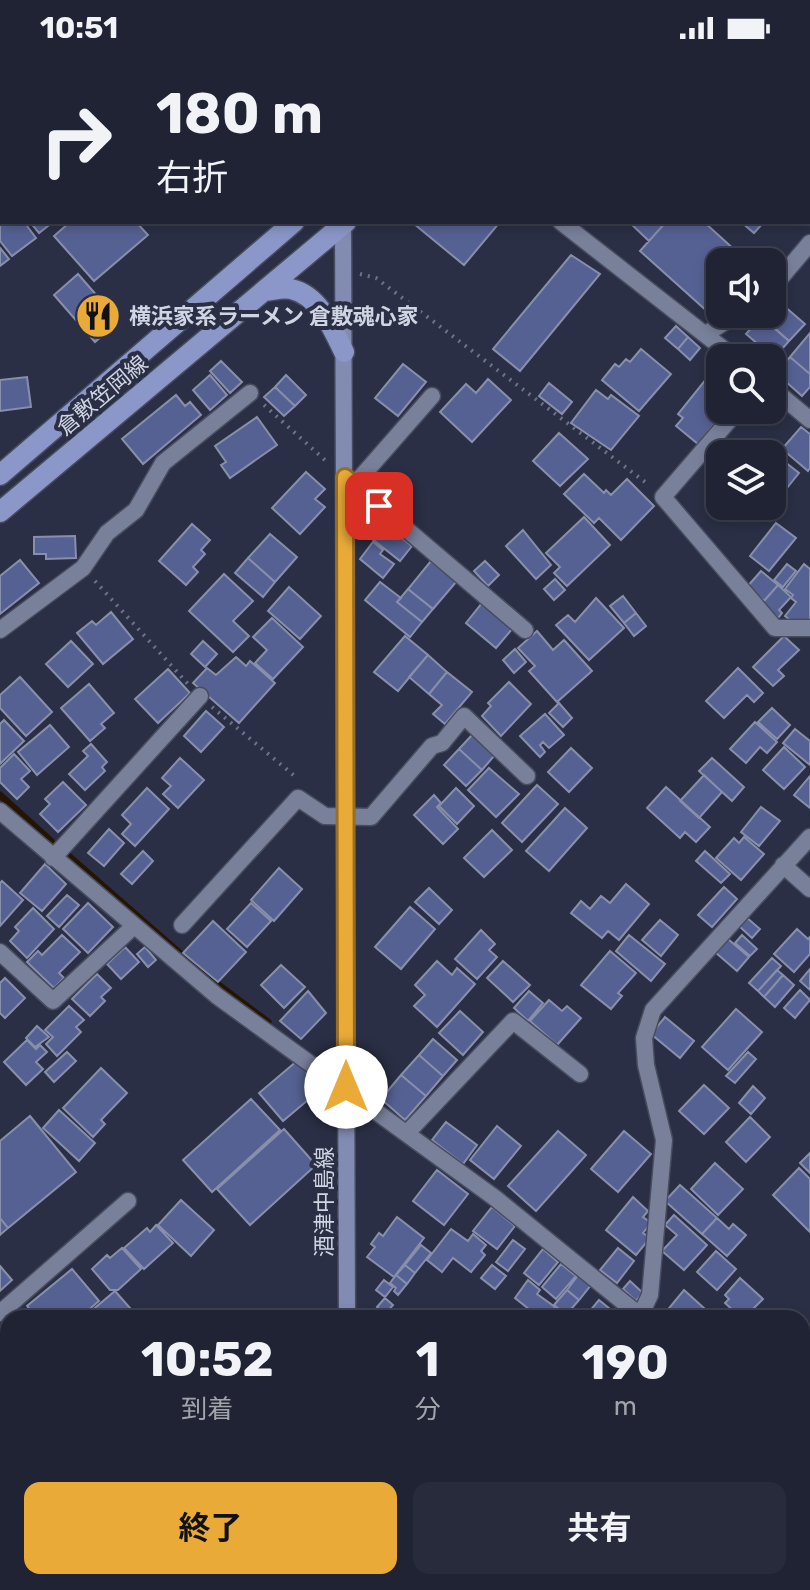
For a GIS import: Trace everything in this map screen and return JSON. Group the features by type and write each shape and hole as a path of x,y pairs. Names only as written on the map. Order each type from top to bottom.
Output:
{"main road":[{"name":"倉敷笠岡線","path":"0,475 292,224"},
{"name":"倉敷笠岡線","path":"0,512 343,224"},
{"name":"酒津中島線","path":"344,224 344,352 350,481 345,817 347,1310"},
{"path":"263,291 289,288 308,295 335,332 344,352"}],"street":[{"path":"564,224 718,344"},
{"path":"786,274 807,252"},
{"path":"706,334 715,328"},
{"path":"0,630 83,568 107,533 136,510 163,463 250,393"},
{"path":"432,396 350,481 525,630"},
{"path":"786,400 810,420"},
{"path":"726,424 663,497 775,628 810,628"},
{"path":"53,858 200,696"},
{"path":"182,925 298,798 325,816 371,817 432,746 442,743 464,716 527,776"},
{"path":"0,811 217,996 495,1198 632,1310"},
{"path":"644,1310 650,1295 664,1140 646,1065 644,1038 653,1010 810,837"},
{"path":"783,865 810,889"},
{"path":"0,952 53,1001 134,926"},
{"path":"407,1133 513,1021 580,1074"},
{"path":"3,1310 128,1201"}],"path":[{"path":"343,270 376,278 663,497"},
{"path":"250,393 350,481"}],"building":[{"path":"26,224 36,238 12,256 0,241 0,226"},
{"path":"32,224 50,224 39,233"},
{"path":"68,224 138,224 148,235 94,281 54,236"},
{"path":"414,224 498,224 464,265"},
{"path":"631,224 664,224 649,241"},
{"path":"664,224 706,224 733,248 706,248 706,310 640,251"},
{"path":"743,224 762,224 754,233"},
{"path":"0,248 9,259 0,266"},
{"path":"571,255 600,274 520,371 493,349"},
{"path":"78,274 119,321 95,342 54,295"},
{"path":"786,308 805,324 789,341 775,328 786,328"},
{"path":"676,326 688,337 678,349 665,338"},
{"path":"751,328 774,328 789,341 786,344 758,344 746,334"},
{"path":"810,333 810,374 790,357"},
{"path":"688,337 700,348 690,360 678,349"},
{"path":"641,349 671,374 639,411 602,380 615,364 619,367 626,359 630,362"},
{"path":"790,357 810,374 810,387 802,396 786,382 786,362"},
{"path":"221,361 242,382 230,393 210,371"},
{"path":"403,364 426,382 398,416 375,398"},
{"path":"210,375 227,395 210,410 193,390"},
{"path":"286,375 306,395 295,406 275,387"},
{"path":"27,377 31,407 0,411 0,380"},
{"path":"488,379 511,400 472,442 440,412 466,384 476,393"},
{"path":"706,379 706,424 714,424 698,444 676,426 683,418 678,414"},
{"path":"549,383 572,402 562,414 539,396"},
{"path":"275,387 295,406 284,416 264,397"},
{"path":"596,390 608,399 611,395 639,416 611,450 571,423"},
{"path":"176,395 185,406 190,402 201,415 143,464 122,439"},
{"path":"257,417 277,445 230,478 221,465 226,462 215,446"},
{"path":"801,427 810,434 808,471 786,452 786,444"},
{"path":"559,433 588,459 560,486 533,461"},
{"path":"786,463 799,473 786,489"},
{"path":"306,472 325,489 315,499 325,507 300,534 272,508"},
{"path":"584,474 604,493 606,490 611,495 627,479 654,506 621,540 599,518 594,523 564,494"},
{"path":"584,517 610,545 567,586 554,573 560,567 546,553"},
{"path":"383,523 412,546 400,561 371,538"},
{"path":"776,523 796,538 769,571 750,556"},
{"path":"192,524 210,540 201,550 205,554 193,567 198,572 186,585 159,561"},
{"path":"523,530 551,565 536,579 506,546"},
{"path":"270,534 297,557 275,582 248,558"},
{"path":"75,536 76,558 46,559 46,554 34,554 34,537"},
{"path":"373,542 383,550 380,554 394,564 383,578 360,559"},
{"path":"248,558 275,582 263,597 235,573"},
{"path":"20,560 39,583 0,614 0,576"},
{"path":"431,561 456,582 433,609 408,589"},
{"path":"485,561 499,575 488,586 474,571"},
{"path":"787,564 796,571 783,587 774,580"},
{"path":"804,564 810,569 810,618 806,623 795,624 785,616 796,602 785,589"},
{"path":"761,571 778,585 764,601 747,587"},
{"path":"224,574 253,601 233,621 249,636 233,652 189,611"},
{"path":"555,579 565,590 554,600 544,589"},
{"path":"380,582 401,598 397,602 422,622 410,637 365,600"},
{"path":"778,585 791,597 779,610 782,613 778,618 761,604"},
{"path":"289,587 321,616 300,639 268,611"},
{"path":"408,589 433,609 422,622 397,602"},
{"path":"623,596 636,613 624,623 610,606"},
{"path":"596,598 624,628 589,660 556,625 568,615 575,622"},
{"path":"482,603 513,628 496,648 466,623"},
{"path":"111,612 133,639 103,664 77,633 92,621 96,625"},
{"path":"636,613 646,626 634,636 624,623"},
{"path":"272,618 303,647 273,679 255,663 267,650 253,637"},
{"path":"537,631 553,650 564,640 592,671 557,702 529,671 535,666 518,648"},
{"path":"405,636 428,655 398,691 374,672"},
{"path":"784,636 799,650 778,670 784,676 773,686 753,667"},
{"path":"71,641 93,664 68,687 46,664"},
{"path":"203,641 217,654 205,667 191,654"},
{"path":"515,649 526,662 514,673 503,660"},
{"path":"428,655 447,672 429,694 409,677"},
{"path":"236,657 246,666 250,661 275,683 239,723 193,683 207,668 216,675"},
{"path":"738,668 763,693 754,702 747,695 724,718 706,701"},
{"path":"168,669 190,693 158,723 135,699"},
{"path":"447,672 472,692 445,724 433,714 442,705 429,694"},
{"path":"20,677 52,712 26,736 0,708 0,695"},
{"path":"509,682 531,704 501,736 482,716 491,706 488,703"},
{"path":"89,684 114,713 101,724 105,728 90,741 61,708"},
{"path":"559,703 572,718 563,727 549,713"},
{"path":"772,708 790,725 777,739 758,722"},
{"path":"206,711 224,727 201,752 184,736"},
{"path":"545,714 564,735 549,748 543,742 540,745 545,752 540,757 520,736"},
{"path":"4,720 24,741 0,764 0,724"},
{"path":"755,722 777,742 767,753 760,747 746,763 730,749"},
{"path":"50,725 69,747 37,775 18,752"},
{"path":"795,729 810,741 810,765 783,743"},
{"path":"472,735 494,756 482,770 459,749"},
{"path":"91,744 107,762 102,767 105,771 85,790 69,774 88,756 83,751"},
{"path":"784,747 805,767 784,789 763,770"},
{"path":"571,748 592,768 569,792 548,772"},
{"path":"459,749 482,770 466,786 444,765"},
{"path":"14,754 30,771 21,779 29,787 17,799 0,782 0,768"},
{"path":"180,758 204,780 178,808 163,794 171,786 162,778"},
{"path":"712,758 744,787 732,801 699,771"},
{"path":"489,768 519,794 496,817 468,790"},
{"path":"704,775 722,792 699,818 680,801"},
{"path":"810,776 810,808 794,795"},
{"path":"63,782 86,805 58,832 40,814 50,804 45,799"},
{"path":"537,785 558,804 522,842 502,823"},
{"path":"666,787 710,827 696,842 685,832 680,838 647,808"},
{"path":"147,788 169,809 135,846 122,834 131,824 122,815"},
{"path":"456,788 474,806 457,824 439,806"},
{"path":"434,795 441,803 437,807 458,829 443,844 414,815"},
{"path":"761,807 780,821 759,846 741,832"},
{"path":"565,808 587,828 549,871 526,851"},
{"path":"109,829 124,843 104,866 88,853"},
{"path":"492,830 512,850 484,877 464,858"},
{"path":"744,837 764,854 741,880 716,858 734,838 739,843"},
{"path":"143,851 153,861 132,884 121,874"},
{"path":"705,851 730,874 721,883 696,861"},
{"path":"45,864 66,884 42,911 20,893"},
{"path":"279,868 302,889 274,921 251,900"},
{"path":"2,881 23,900 0,926 0,883"},
{"path":"626,884 649,904 619,940 608,931 602,938 571,913 581,901 590,909 601,896 610,903"},
{"path":"724,887 737,899 712,927 698,915"},
{"path":"429,888 452,910 439,924 415,902"},
{"path":"67,895 79,905 59,927 47,916"},
{"path":"88,903 113,927 88,953 63,929"},
{"path":"251,903 271,921 247,947 227,929"},
{"path":"410,907 435,929 401,969 375,947"},
{"path":"33,908 54,929 27,958 10,941 19,931 15,927"},
{"path":"746,917 760,929 752,938 738,925"},
{"path":"660,920 678,935 661,956 642,940"},
{"path":"213,921 246,952 218,982 183,953"},
{"path":"797,929 808,939 810,937 810,954 794,972 774,954"},
{"path":"481,930 495,944 489,950 497,957 477,979 455,959"},
{"path":"62,935 80,952 59,973 64,978 54,988 27,962 38,951 42,955"},
{"path":"629,935 665,964 651,981 616,951"},
{"path":"742,935 757,949 750,956 735,943"},
{"path":"728,939 749,957 737,971 716,953"},
{"path":"125,947 139,962 121,979 107,964"},
{"path":"145,947 156,960 148,967 137,954"},
{"path":"610,951 636,973 618,993 622,996 611,1009 581,985"},
{"path":"772,958 781,966 758,991 749,983"},
{"path":"437,961 452,975 457,968 475,984 437,1027 414,1006 425,995 415,985"},
{"path":"503,961 530,985 513,1002 487,978"},
{"path":"281,965 305,987 284,1008 261,985"},
{"path":"810,969 810,990 800,981"},
{"path":"777,970 783,975 764,997 758,991"},
{"path":"97,974 111,988 101,997 105,1001 90,1016 72,999"},
{"path":"783,975 794,985 775,1007 764,997"},
{"path":"5,978 25,998 5,1018 0,1013 0,983"},
{"path":"800,990 810,1000 795,1018 784,1008"},
{"path":"308,991 326,1013 301,1039 280,1021"},
{"path":"529,991 543,1003 528,1021 514,1008"},
{"path":"549,1000 562,1011 567,1006 581,1018 557,1045 530,1021"},
{"path":"69,1006 84,1020 76,1027 81,1032 57,1056 46,1044 53,1037 45,1030"},
{"path":"736,1009 762,1032 728,1070 702,1047"},
{"path":"460,1011 483,1032 463,1055 439,1033"},
{"path":"665,1017 694,1041 680,1058 651,1034"},
{"path":"37,1026 49,1037 35,1047 26,1038"},
{"path":"433,1039 457,1060 443,1076 419,1055"},
{"path":"27,1040 36,1049 40,1045 47,1052 36,1062 43,1069 26,1085 4,1062"},
{"path":"67,1052 76,1061 54,1082 45,1072"},
{"path":"748,1052 756,1059 735,1083 726,1076"},
{"path":"419,1055 443,1076 426,1096 401,1075"},
{"path":"297,1061 321,1089 283,1121 259,1093"},
{"path":"101,1068 127,1093 101,1120 105,1124 93,1137 63,1108"},
{"path":"401,1075 426,1096 405,1120 381,1099"},
{"path":"704,1085 729,1108 704,1134 679,1111"},
{"path":"753,1086 765,1098 751,1114 739,1103"},
{"path":"251,1099 280,1130 212,1192 183,1160"},
{"path":"59,1110 95,1143 79,1161 43,1128"},
{"path":"30,1116 76,1172 8,1228 0,1218 0,1141"},
{"path":"750,1117 770,1137 746,1162 726,1142"},
{"path":"446,1122 477,1145 463,1164 432,1140"},
{"path":"497,1126 521,1146 494,1179 470,1160"},
{"path":"284,1129 316,1165 250,1225 217,1189"},
{"path":"558,1131 586,1155 536,1211 508,1186"},
{"path":"624,1131 651,1154 618,1192 591,1169"},
{"path":"810,1153 810,1173 800,1163"},
{"path":"715,1163 743,1189 718,1215 691,1189"},
{"path":"799,1168 810,1179 810,1232 773,1195"},
{"path":"437,1170 468,1194 444,1225 413,1201"},
{"path":"680,1185 717,1218 702,1234 665,1201"},
{"path":"633,1197 648,1211 643,1217 651,1223 643,1233 650,1238 636,1255 606,1230"},
{"path":"181,1200 214,1230 191,1256 158,1225"},
{"path":"492,1207 515,1226 497,1249 473,1231"},
{"path":"674,1215 707,1245 684,1270 662,1251 677,1235 665,1225"},
{"path":"397,1217 424,1238 394,1277 367,1257 375,1247 371,1244 379,1233 383,1236"},
{"path":"0,1218 8,1228 0,1235"},
{"path":"717,1218 729,1229 733,1224 746,1235 727,1256 702,1234"},
{"path":"156,1225 173,1243 144,1269 124,1248 147,1228 150,1232"},
{"path":"451,1229 468,1241 473,1234 486,1245 481,1251 485,1255 471,1272 453,1258 442,1272 427,1260"},
{"path":"513,1240 525,1249 508,1271 496,1262"},
{"path":"421,1245 431,1253 415,1273 405,1265"},
{"path":"122,1248 141,1269 118,1290 110,1290 92,1269 107,1255 110,1258"},
{"path":"618,1248 634,1261 617,1283 600,1270"},
{"path":"543,1249 558,1262 539,1285 524,1273"},
{"path":"716,1251 736,1269 717,1290 697,1272"},
{"path":"561,1264 576,1276 556,1299 542,1287"},
{"path":"405,1265 415,1273 407,1284 396,1275"},
{"path":"492,1265 506,1276 495,1289 481,1278"},
{"path":"0,1266 12,1280 0,1291"},
{"path":"72,1269 99,1301 88,1310 30,1310 27,1306"},
{"path":"579,1274 591,1285 579,1300 567,1290"},
{"path":"396,1275 407,1284 398,1295 390,1283"},
{"path":"740,1278 763,1299 752,1310 733,1310 725,1303 729,1299 725,1295"},
{"path":"384,1280 393,1287 385,1297 376,1290"},
{"path":"528,1280 540,1290 537,1294 555,1307 553,1310 530,1310 515,1298"},
{"path":"630,1281 643,1293 636,1301 623,1289"},
{"path":"567,1290 579,1300 570,1310 560,1310 554,1305"},
{"path":"684,1290 706,1310 668,1310"},
{"path":"115,1291 132,1310 92,1310"},
{"path":"385,1298 393,1305 389,1310 377,1307"},
{"path":"599,1300 611,1310 591,1310"}],"waterway":[{"path":"0,795 51,841"},
{"path":"65,853 200,971 268,1022"}],"place":[{"name":"横浜家系ラーメン 倉敷魂心家","path":"98,316"}],"route":[{"path":"346,1087 345,477 379,506"}]}
